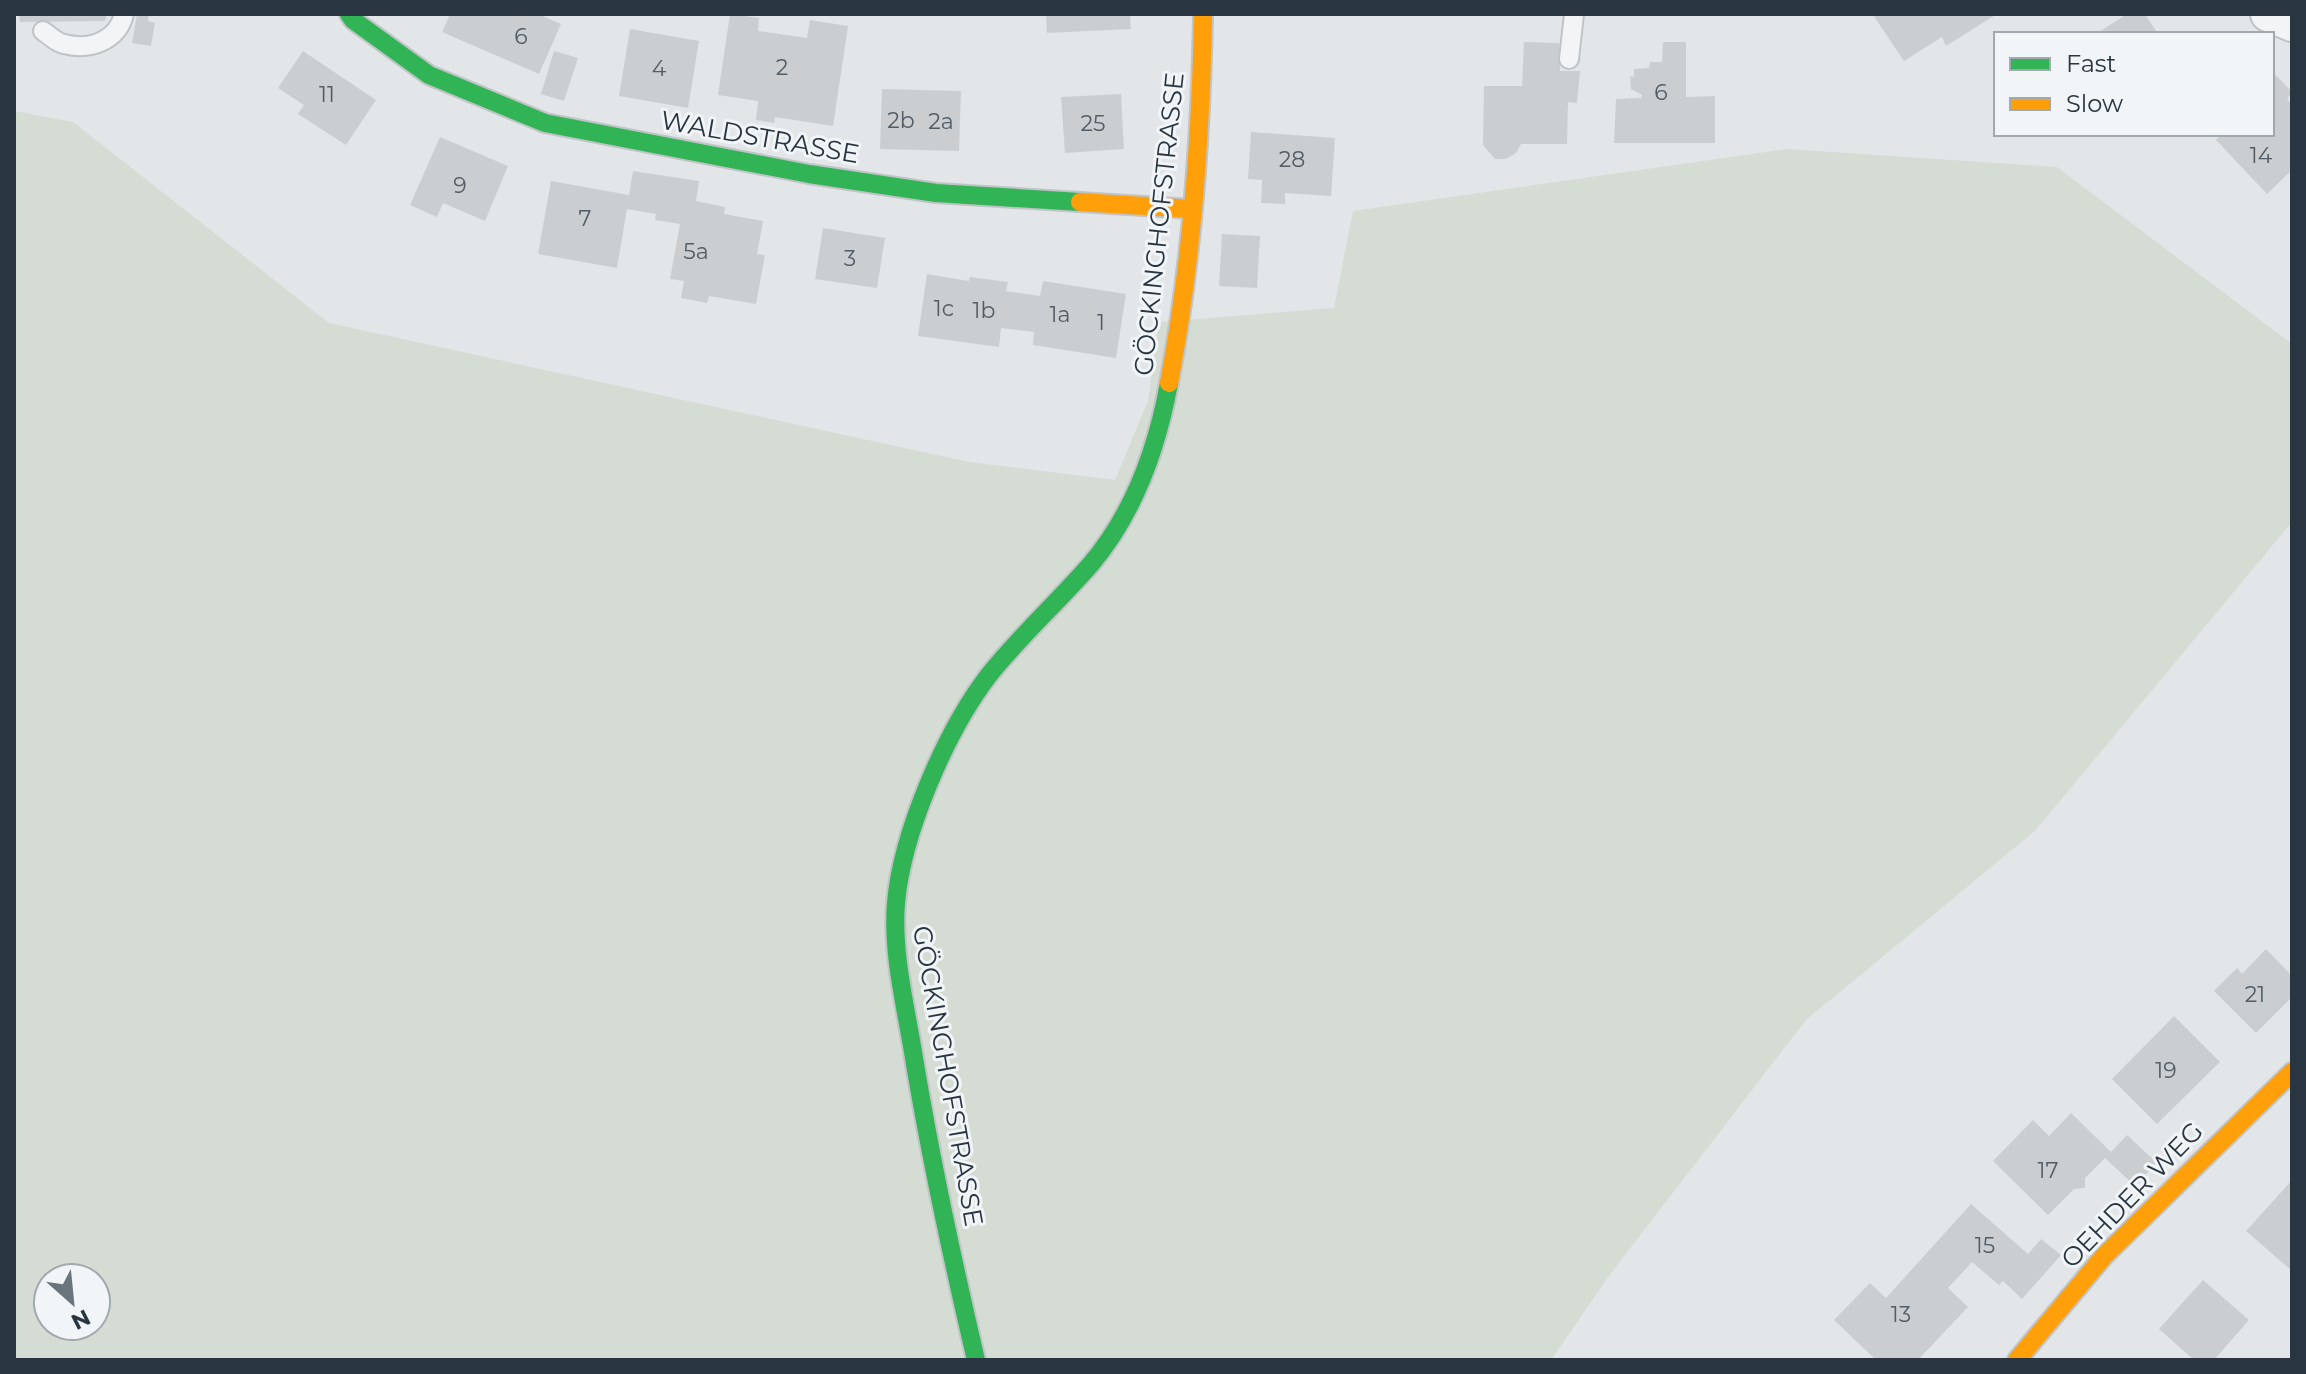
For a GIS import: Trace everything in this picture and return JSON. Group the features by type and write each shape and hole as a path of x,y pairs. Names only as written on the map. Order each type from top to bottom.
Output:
{"street":[{"name":"WALDSTRASSE","path":"349,14 429,75 545,123 798,172 936,193 1192,209"},
{"name":"GÖCKINGHOFSTRASSE","path":"976,1360 927,1142 897,958 895,919 898,883 909,840 926,798 948,746 982,684 1098,555 1128,511 1148,463 1165,411 1192,209 1203,14"},
{"path":"2268,14 2292,24"},
{"name":"OEHDER WEG","path":"2017,1360 2104,1256 2292,1072"}],"lane":[{"path":"43,31 63,44 101,44 121,28 124,14"},
{"path":"1569,59 1574,14"}],"shaded area":[{"path":"14,111 73,122 329,323 969,462 1115,480 1148,401 1159,322 1334,308 1353,211 1787,149 2057,167 2292,344 2292,522 2035,831 1806,1020 1611,1273 1551,1360 14,1360"}],"building":[{"path":"19,14 107,14 105,21 20,22"},
{"path":"137,14 149,14 148,21 155,23 151,46 132,43"},
{"path":"450,14 538,14 561,24 539,74 442,32"},
{"path":"730,14 759,18 758,31 807,38 810,20 848,26 833,126 775,117 774,123 756,120 758,101 718,95"},
{"path":"1046,14 1130,14 1131,29 1047,33"},
{"path":"1875,14 1997,14 1946,46 1942,37 1904,61"},
{"path":"2127,14 2145,14 2157,32 2099,32"},
{"path":"630,29 699,41 688,108 619,96"},
{"path":"1524,42 1559,43 1560,71 1580,71 1577,103 1568,102 1567,144 1521,144 1516,153 1506,159 1495,159 1483,145 1484,86 1522,86"},
{"path":"1663,42 1686,42 1686,97 1715,96 1715,143 1614,143 1616,99 1641,98 1642,95 1631,89 1630,76 1634,77 1634,69 1649,68 1650,62 1662,62"},
{"path":"303,51 376,100 346,145 298,114 304,105 278,88"},
{"path":"554,51 578,58 564,101 541,94"},
{"path":"2274,73 2292,92 2287,99 2292,105 2292,170 2267,194 2216,140 2220,136 2274,136"},
{"path":"882,89 961,91 959,151 880,149"},
{"path":"1121,94 1124,149 1065,153 1061,97"},
{"path":"1251,132 1335,138 1331,196 1285,193 1285,204 1261,203 1262,180 1248,179"},
{"path":"440,137 508,166 485,221 443,203 437,217 410,205"},
{"path":"633,171 699,181 696,201 725,207 724,214 763,221 757,254 765,255 756,304 709,296 707,303 681,298 684,281 670,279 680,224 655,220 656,214 627,209 617,268 538,254 551,181 629,195"},
{"path":"823,228 885,238 877,288 815,279"},
{"path":"1222,234 1260,236 1257,288 1219,286"},
{"path":"927,274 969,281 970,277 1008,282 1006,291 1040,296 1043,281 1126,294 1116,358 1033,345 1034,332 1001,328 999,347 918,336"},
{"path":"2266,949 2292,976 2292,997 2256,1033 2214,991 2237,968 2242,974"},
{"path":"2174,1016 2220,1062 2157,1124 2112,1079"},
{"path":"2071,1113 2111,1152 2127,1135 2157,1163 2135,1186 2105,1158 2085,1178 2085,1188 2074,1189 2048,1215 1993,1161 2033,1120 2049,1136"},
{"path":"2292,1180 2292,1271 2246,1231"},
{"path":"1971,1204 2028,1254 2041,1239 2061,1255 2022,1299 2003,1281 1999,1285 1972,1262 1948,1288 1968,1307 1918,1360 1876,1360 1834,1320 1870,1283 1886,1298"},
{"path":"2203,1280 2249,1320 2214,1360 2194,1360 2159,1329"}],"traffic: fast":[{"path":"349,14 429,75 545,123 809,174 936,193 1080,202"},
{"path":"976,1360 934,1168 900,978 895,922 900,875 929,784 942,753 973,698 1001,661 1091,564 1120,523 1142,479 1158,432 1169,383"}],"traffic: slow":[{"path":"1169,383 1184,292 1194,199 1203,14"},
{"path":"1080,202 1192,209"},
{"path":"2017,1360 2104,1256 2292,1072"}]}
